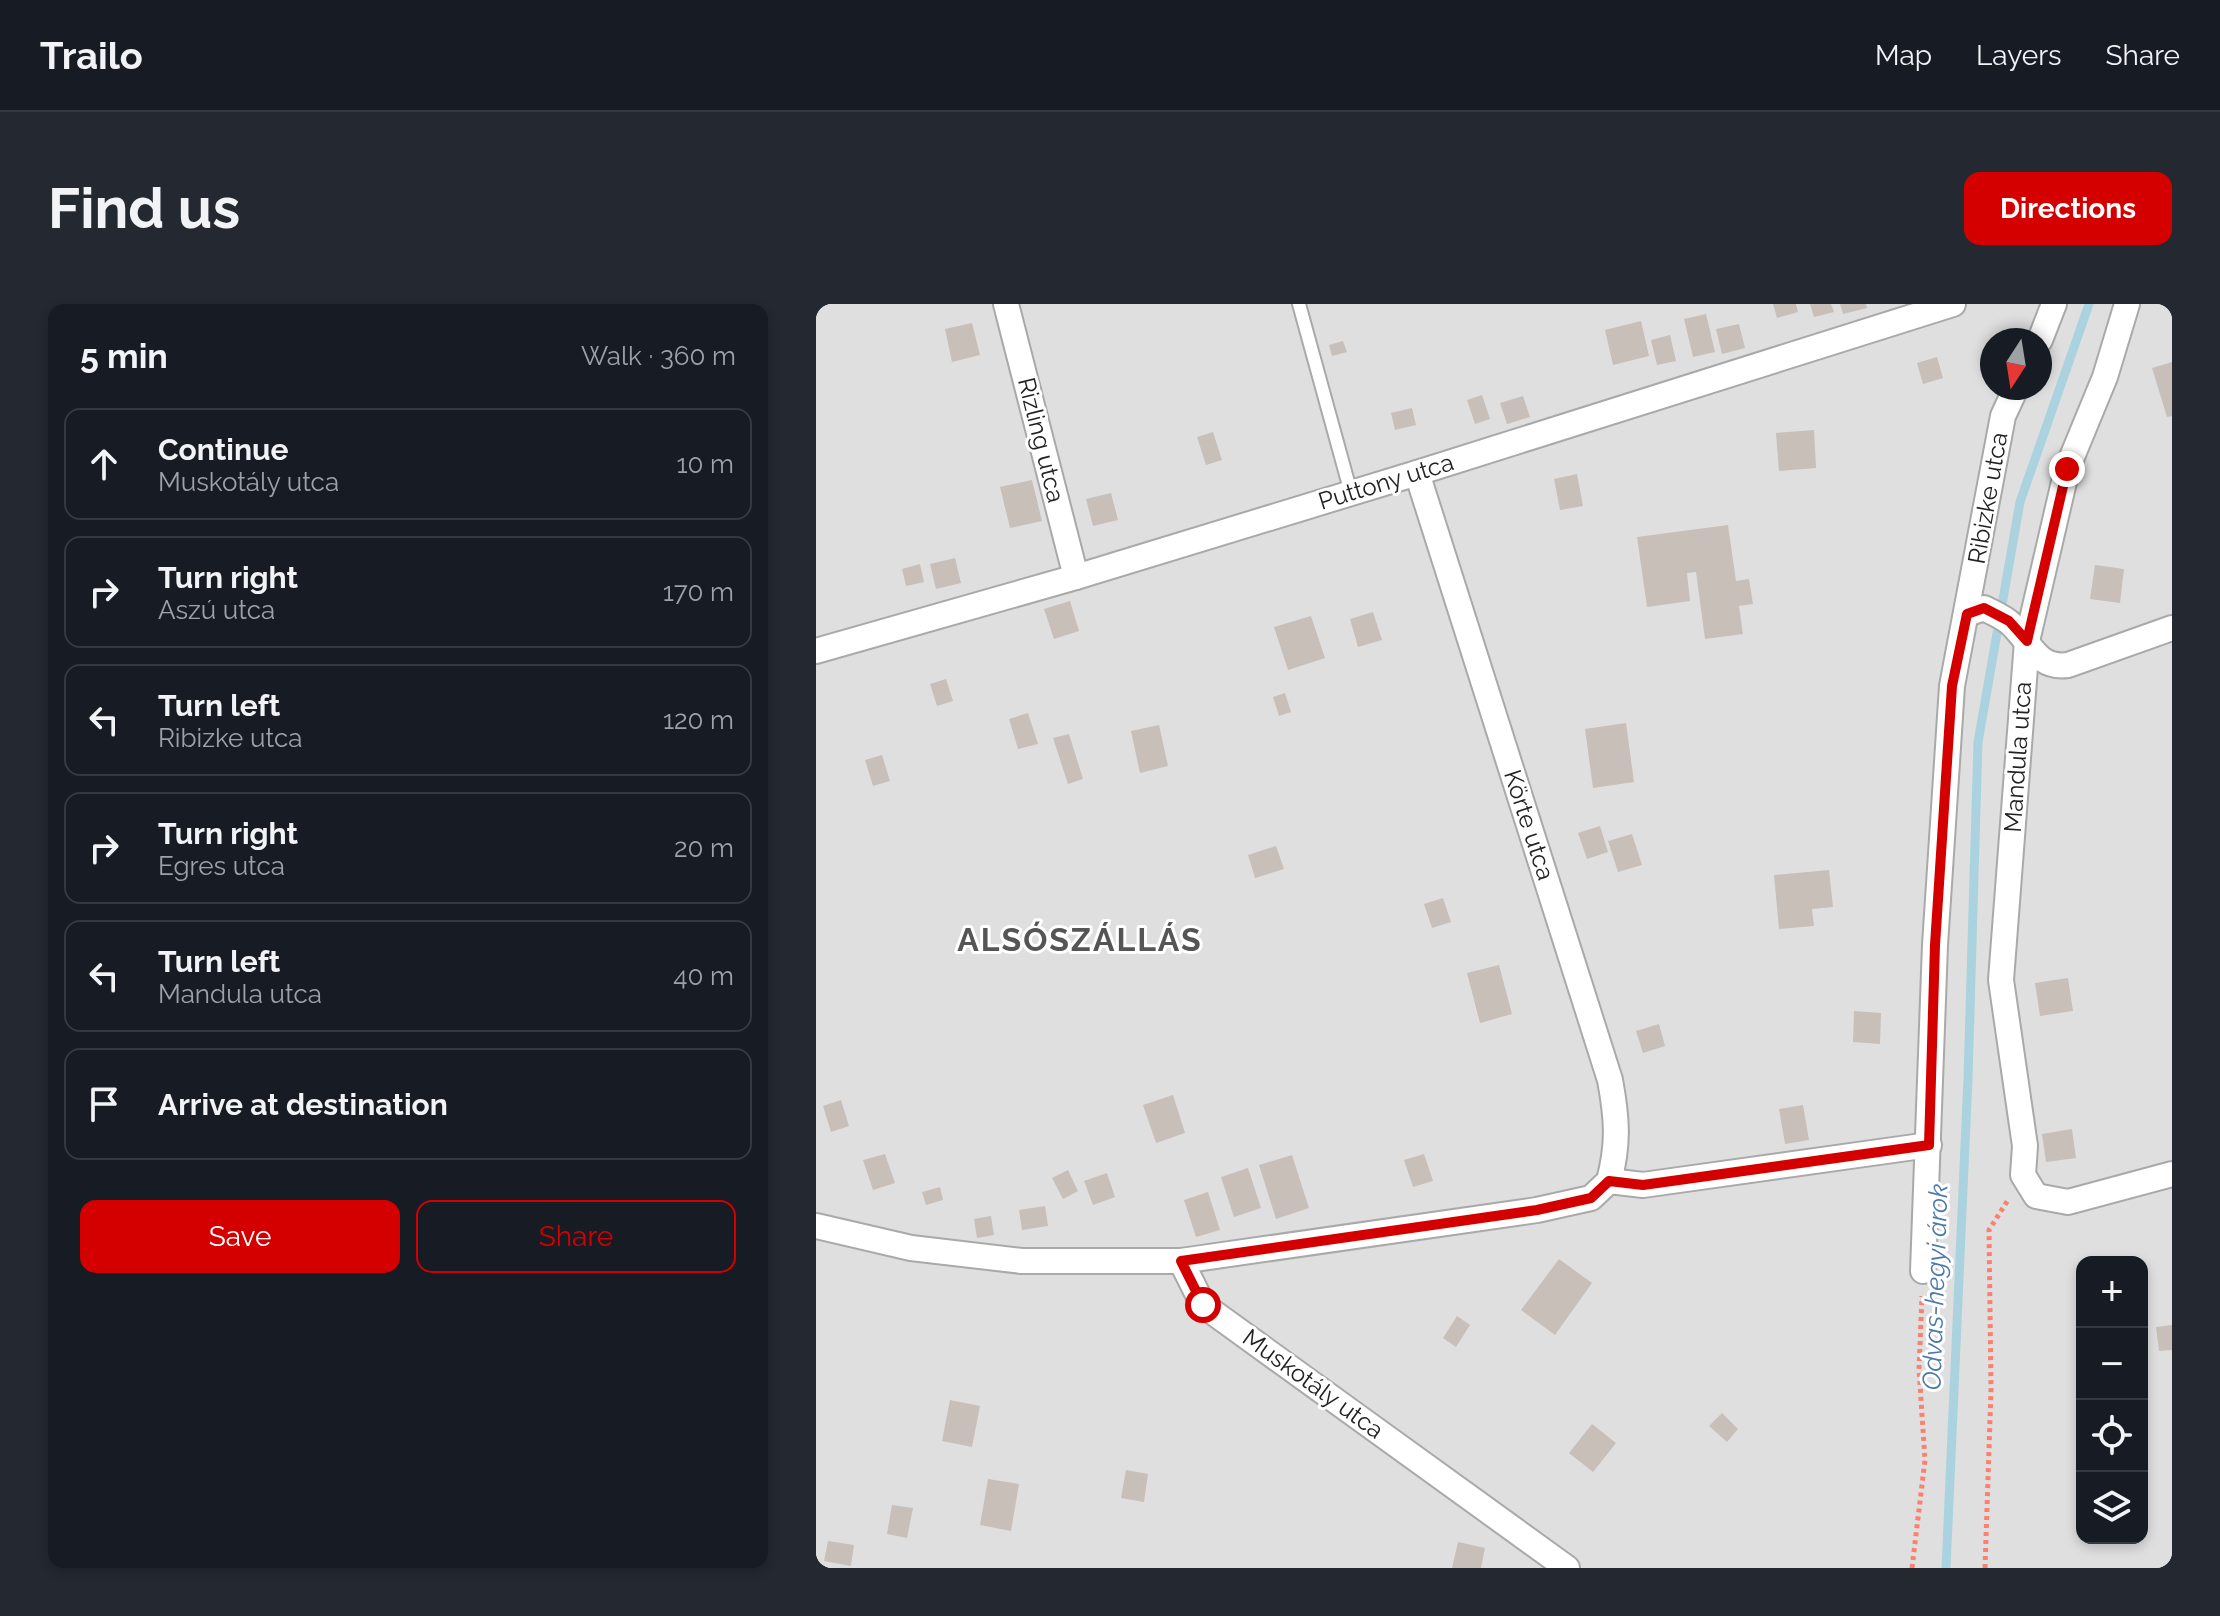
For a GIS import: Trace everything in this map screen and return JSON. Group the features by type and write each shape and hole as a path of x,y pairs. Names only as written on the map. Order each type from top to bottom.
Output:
{"street":[{"name":"Rizling utca","path":"1006,304 1076,577"},
{"name":"Puttony utca","path":"816,651 1076,577 1417,473 1953,304"},
{"path":"2045,328 2054,304"},
{"name":"Mandula utca","path":"2023,1175 2025,1146 2001,980 2027,641 2067,469 2105,377 2127,304"},
{"name":"Ribizke utca","path":"1923,1271 1935,945 1952,686 1988,616 2003,416 2010,400"},
{"name":"Körte utca","path":"1417,473 1610,1080 1617,1119 1617,1143 1609,1181"},
{"path":"1988,616 2027,641 2046,665 2056,667 2172,628"},
{"path":"816,1226 911,1248 1022,1261 1181,1261 1537,1210 1591,1198 1609,1181 1643,1185 1929,1145"},
{"path":"2023,1175 2036,1196 2068,1202 2172,1174"},
{"name":"Muskotály utca","path":"1181,1261 1203,1305 1567,1568"}],"lane":[{"path":"1299,304 1351,493"}],"path":[{"path":"1985,1568 1991,1390 1989,1230 2023,1175"},
{"path":"1912,1568 1925,1460 1919,1369 1923,1271"}],"shaded area":[{"path":"816,304 2172,304 2172,1568 816,1568"}],"building":[{"path":"1773,304 1796,304 1798,312 1777,318"},
{"path":"1810,304 1831,304 1834,312 1814,317"},
{"path":"1840,304 1866,304 1867,308 1843,314"},
{"path":"1706,314 1715,352 1693,357 1684,319"},
{"path":"1641,321 1649,356 1613,365 1605,330"},
{"path":"972,323 980,355 952,362 945,329"},
{"path":"1739,324 1745,348 1722,354 1716,329"},
{"path":"1670,335 1676,361 1657,365 1651,340"},
{"path":"1343,341 1347,352 1332,356 1329,345"},
{"path":"1937,357 1943,378 1923,384 1917,363"},
{"path":"2172,362 2172,416 2167,417 2152,368"},
{"path":"1482,395 1490,419 1475,424 1467,400"},
{"path":"1523,396 1530,417 1507,424 1500,403"},
{"path":"1412,408 1416,425 1395,430 1391,413"},
{"path":"1814,430 1816,468 1779,471 1776,433"},
{"path":"1213,432 1222,460 1206,465 1197,437"},
{"path":"1577,474 1583,506 1560,510 1554,479"},
{"path":"1032,480 1042,521 1010,528 1000,487"},
{"path":"1111,493 1118,520 1093,526 1086,499"},
{"path":"1728,525 1736,581 1749,579 1753,604 1739,606 1743,634 1705,639 1696,572 1687,573 1690,601 1647,607 1637,537"},
{"path":"955,558 961,583 936,589 930,564"},
{"path":"920,564 924,582 906,586 902,569"},
{"path":"2095,565 2124,569 2120,603 2090,599"},
{"path":"1070,601 1079,631 1054,639 1044,609"},
{"path":"1373,612 1382,640 1358,647 1350,619"},
{"path":"1311,616 1325,658 1288,670 1274,627"},
{"path":"946,679 953,701 937,706 930,684"},
{"path":"1285,693 1291,712 1279,716 1273,697"},
{"path":"1028,713 1038,744 1018,749 1009,719"},
{"path":"1626,723 1634,782 1593,788 1585,729"},
{"path":"1159,725 1168,766 1140,773 1131,731"},
{"path":"1069,734 1083,779 1068,784 1053,738"},
{"path":"882,755 890,781 873,786 865,760"},
{"path":"1600,826 1608,852 1587,859 1578,833"},
{"path":"1632,834 1642,865 1618,872 1608,841"},
{"path":"1276,846 1284,869 1255,878 1248,855"},
{"path":"1829,870 1833,907 1812,909 1814,926 1779,929 1774,875"},
{"path":"1443,898 1451,922 1432,928 1424,904"},
{"path":"1499,965 1512,1014 1480,1023 1467,973"},
{"path":"2068,978 2073,1011 2040,1016 2035,983"},
{"path":"1854,1011 1881,1013 1880,1044 1853,1042"},
{"path":"1659,1024 1665,1046 1643,1053 1636,1031"},
{"path":"1173,1095 1185,1133 1156,1143 1143,1105"},
{"path":"841,1100 849,1126 831,1132 823,1106"},
{"path":"1803,1105 1809,1140 1785,1144 1779,1109"},
{"path":"2072,1129 2076,1158 2046,1162 2042,1134"},
{"path":"885,1154 895,1183 873,1190 863,1160"},
{"path":"1424,1154 1433,1181 1413,1187 1404,1160"},
{"path":"1292,1155 1309,1208 1276,1219 1259,1165"},
{"path":"1248,1168 1261,1208 1234,1217 1221,1177"},
{"path":"1068,1170 1078,1191 1063,1199 1052,1178"},
{"path":"1107,1173 1115,1197 1093,1205 1084,1181"},
{"path":"940,1187 943,1200 926,1205 922,1192"},
{"path":"1208,1192 1220,1230 1196,1237 1184,1200"},
{"path":"1045,1206 1048,1226 1022,1230 1019,1210"},
{"path":"991,1216 994,1235 977,1238 974,1219"},
{"path":"1559,1259 1592,1283 1555,1335 1521,1310"},
{"path":"1457,1316 1470,1325 1456,1347 1443,1338"},
{"path":"2172,1325 2172,1350 2159,1351 2156,1327"},
{"path":"950,1400 980,1406 972,1447 942,1441"},
{"path":"1722,1413 1738,1429 1727,1442 1709,1426"},
{"path":"1592,1424 1616,1443 1593,1472 1569,1453"},
{"path":"1126,1470 1148,1474 1144,1502 1121,1498"},
{"path":"988,1479 1019,1484 1011,1531 980,1525"},
{"path":"892,1505 913,1508 907,1538 887,1534"},
{"path":"828,1541 854,1545 851,1566 824,1561"},
{"path":"1458,1542 1485,1548 1481,1568 1452,1568"}],"waterway":[{"name":"Odvas-hegyi árok","path":"1946,1568 1968,1078 1978,742 2020,502 2089,304"}],"district":[{"name":"ALSÓSZÁLLÁS","path":"1080,940"}],"route":[{"path":"1203,1305 1181,1261 1537,1210 1591,1198 1609,1181 1643,1185 1929,1145 1935,945 1952,686 1967,614 1984,608 2009,621 2027,641 2067,469"}]}
